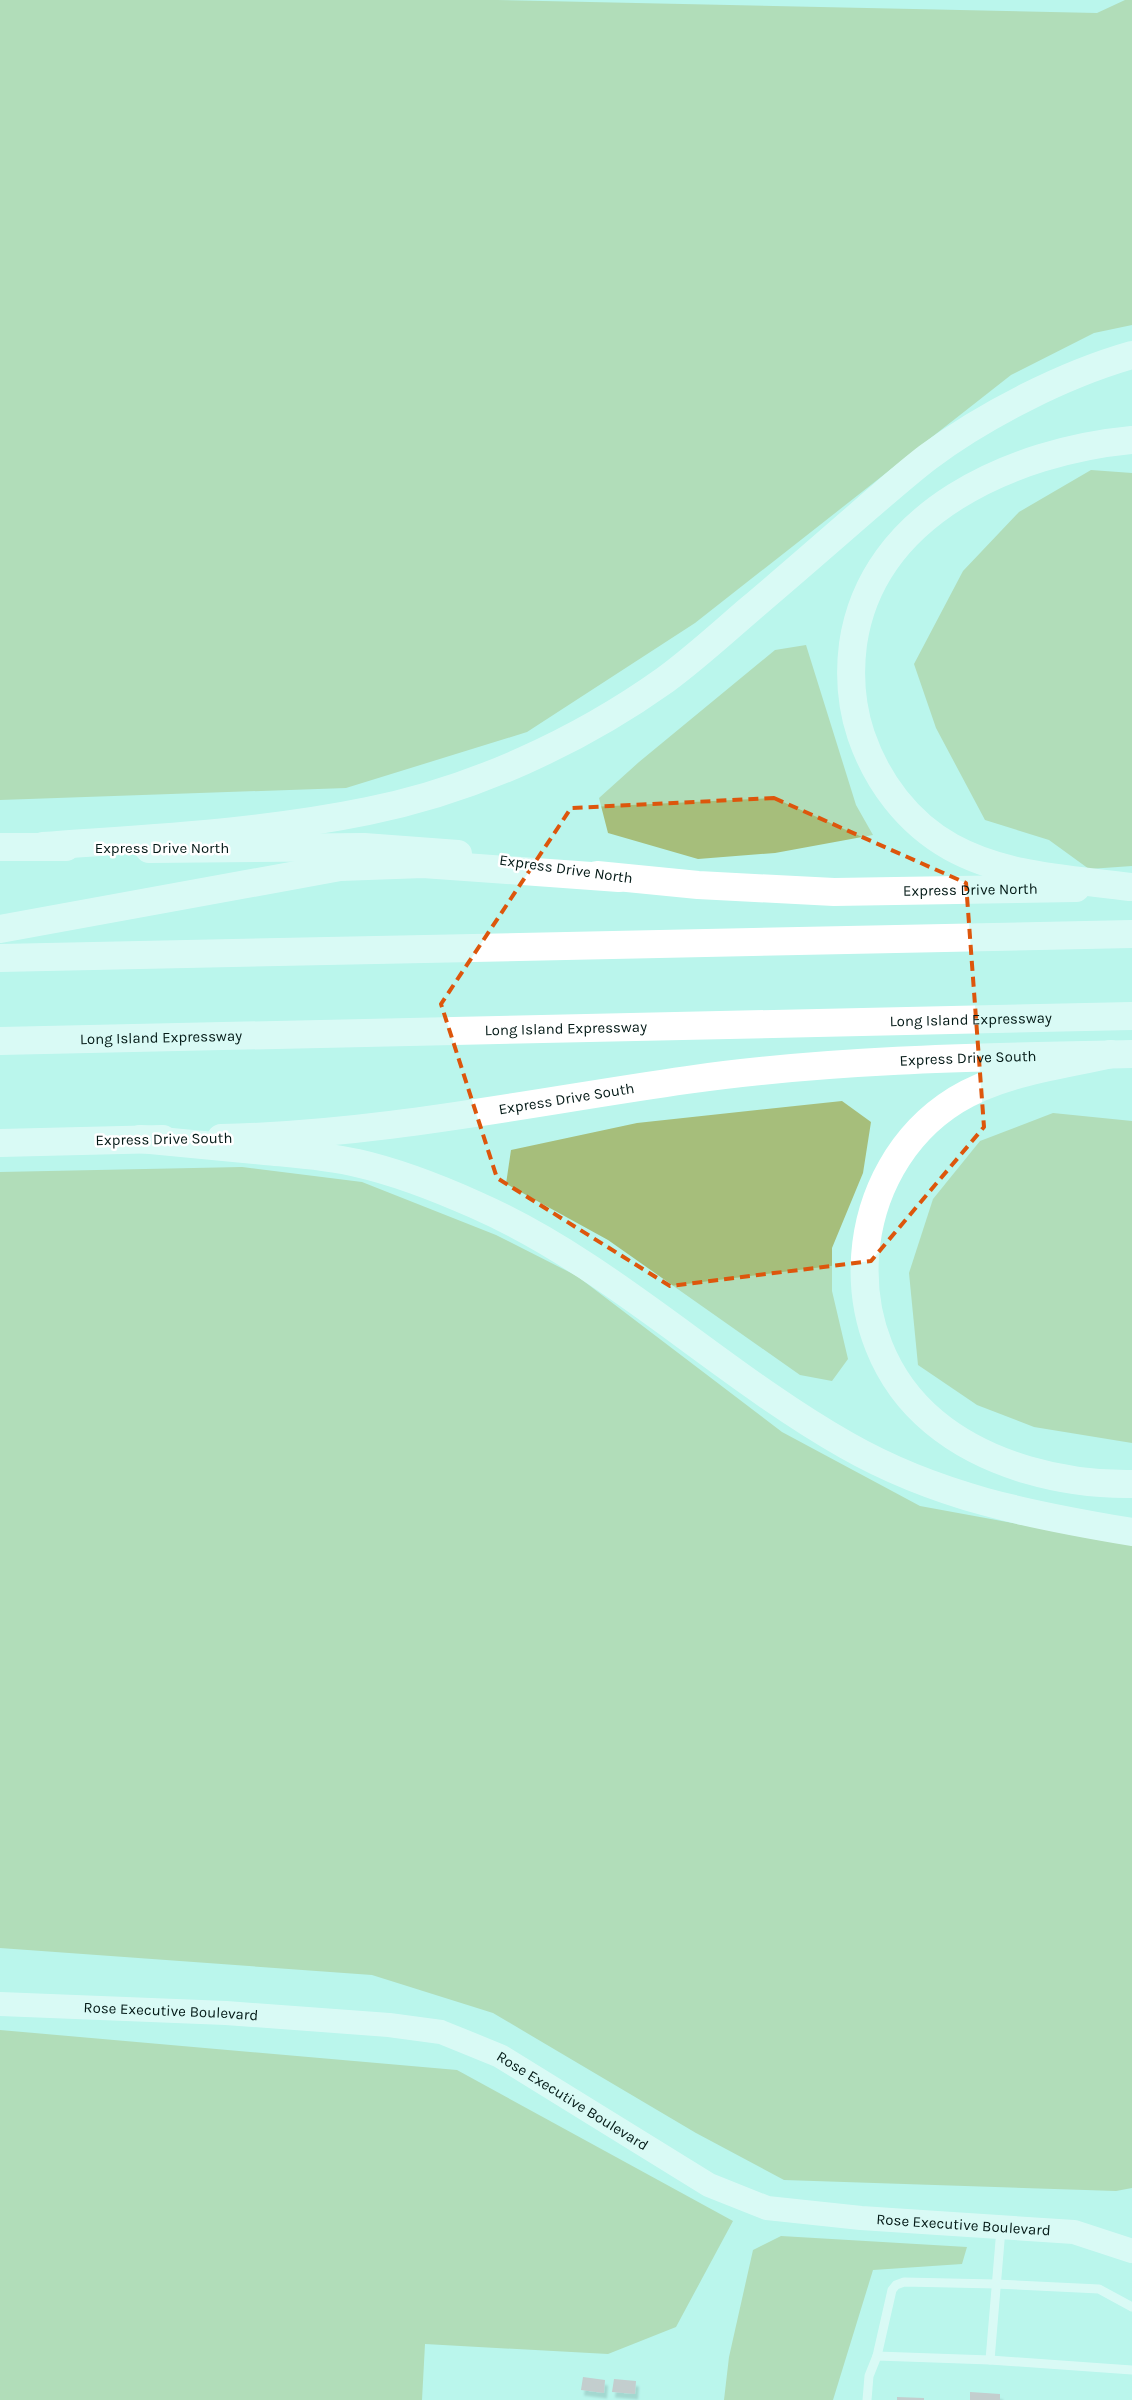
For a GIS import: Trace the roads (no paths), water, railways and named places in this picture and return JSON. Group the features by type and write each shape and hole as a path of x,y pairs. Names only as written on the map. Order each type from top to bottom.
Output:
{"main road":[{"path":"43,846 193,834 339,817 424,797 479,778 536,754 594,724 664,680 703,650 908,473 950,442 1001,412 1052,386 1132,355"},
{"path":"1131,887 1016,871 992,865 950,847 931,834 913,820 898,803 873,766 858,726 850,681 855,632 868,593 889,556 919,524 956,496 1001,472 1064,451 1132,440"},
{"name":"Express Drive North","path":"0,848 43,846 125,850 364,847 413,849 513,861 619,878 707,886 834,892 1131,887"},
{"path":"0,929 340,867 423,864 619,878"},
{"path":"0,958 1132,934"},
{"name":"Long Island Expressway","path":"0,1041 1132,1016"},
{"path":"1122,1054 1000,1079 955,1101 936,1116 903,1150 880,1189 871,1213 864,1262 869,1316 877,1342 888,1366 916,1406 953,1436 994,1458 1044,1473 1080,1480 1132,1484"},
{"name":"Express Drive South","path":"0,1143 270,1136 378,1126 483,1113 686,1080 807,1066 973,1057 1122,1054"},
{"path":"140,1139 332,1158 386,1171 447,1193 502,1217 554,1246 792,1412 874,1460 945,1490 990,1505 1047,1518 1132,1532"}],"street":[{"name":"Rose Executive Boulevard","path":"0,2004 226,2013 389,2025 441,2032 500,2056 709,2184 767,2208 861,2218 1074,2232 1132,2251"}],"lane":[{"path":"990,2360 1001,2226"},
{"path":"867,2400 869,2376 877,2356 892,2290 896,2285 904,2282 1099,2289 1132,2307"},
{"path":"877,2356 990,2360 1132,2370"}]}
